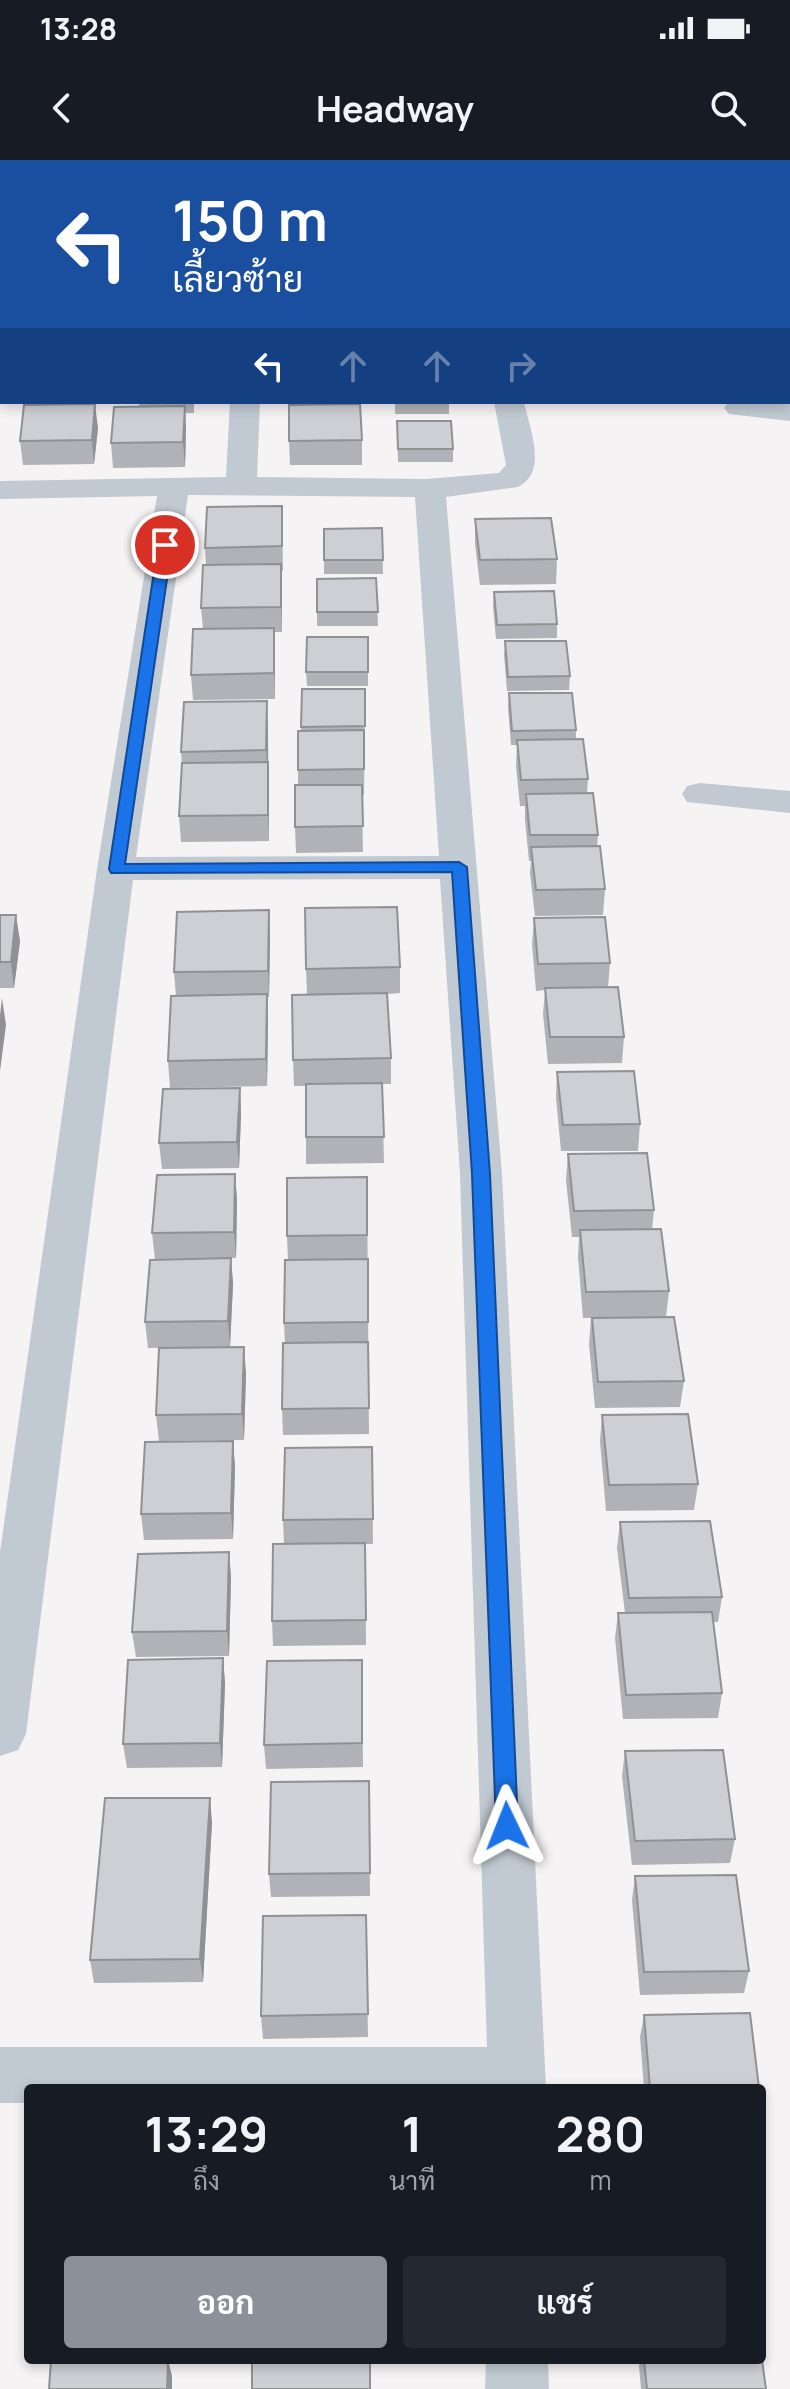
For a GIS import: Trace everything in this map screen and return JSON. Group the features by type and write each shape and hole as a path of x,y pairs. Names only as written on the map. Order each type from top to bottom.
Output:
{"street":[{"path":"241,485 245,404"},
{"path":"0,490 241,485 430,487 502,482 519,473 509,404"},
{"path":"739,408 790,412"},
{"path":"0,1734 116,869 174,486"},
{"path":"0,2075 517,2082 481,1174 430,487"},
{"path":"700,794 790,802"},
{"path":"116,869 459,867"},
{"path":"517,2364 517,2389"}],"building":[{"path":"95,404 92,440 20,441 24,405"},
{"path":"360,404 362,440 289,441 289,405"},
{"path":"185,406 183,442 111,443 114,407"},
{"path":"397,421 451,421 453,449 398,449"},
{"path":"282,506 282,546 205,548 207,507"},
{"path":"551,518 557,559 480,560 475,519"},
{"path":"382,528 383,560 324,560 324,529"},
{"path":"281,564 281,607 201,608 203,565"},
{"path":"376,578 378,612 317,612 317,579"},
{"path":"554,591 557,624 497,625 494,592"},
{"path":"274,628 274,673 191,675 193,629"},
{"path":"307,637 368,637 368,672 306,672"},
{"path":"505,641 566,641 570,676 508,677"},
{"path":"302,689 365,689 365,726 301,727"},
{"path":"509,693 572,693 576,730 512,731"},
{"path":"267,701 266,750 181,752 184,702"},
{"path":"364,730 364,769 298,770 298,731"},
{"path":"583,739 588,779 521,780 517,740"},
{"path":"268,762 268,815 179,816 182,763"},
{"path":"295,785 362,785 363,826 295,827"},
{"path":"593,793 598,835 530,835 526,794"},
{"path":"600,846 605,889 536,890 531,847"},
{"path":"397,907 400,967 306,969 305,908"},
{"path":"269,910 268,971 174,972 177,912"},
{"path":"0,915 16,915 11,962 0,962"},
{"path":"605,917 610,963 538,964 534,918"},
{"path":"618,987 624,1037 550,1037 545,988"},
{"path":"387,993 391,1058 293,1060 292,995"},
{"path":"267,994 266,1059 168,1061 171,996"},
{"path":"634,1071 640,1124 563,1125 557,1072"},
{"path":"382,1083 384,1137 306,1137 306,1084"},
{"path":"240,1088 237,1142 159,1143 163,1089"},
{"path":"647,1153 654,1210 574,1211 568,1154"},
{"path":"235,1174 234,1232 152,1233 157,1175"},
{"path":"367,1177 367,1235 287,1236 287,1178"},
{"path":"661,1229 669,1291 586,1292 580,1230"},
{"path":"231,1258 228,1321 145,1322 150,1260"},
{"path":"368,1259 368,1322 284,1323 285,1260"},
{"path":"674,1317 684,1381 598,1382 592,1318"},
{"path":"368,1342 369,1408 282,1409 283,1343"},
{"path":"244,1347 242,1414 156,1415 159,1348"},
{"path":"688,1414 698,1484 609,1485 602,1415"},
{"path":"233,1441 231,1513 141,1514 145,1442"},
{"path":"372,1447 373,1519 283,1520 285,1448"},
{"path":"710,1521 722,1597 629,1598 620,1522"},
{"path":"365,1543 366,1620 272,1621 273,1544"},
{"path":"229,1552 227,1631 132,1632 138,1554"},
{"path":"712,1612 722,1693 626,1695 618,1613"},
{"path":"223,1658 220,1743 123,1744 128,1660"},
{"path":"362,1660 362,1743 264,1745 267,1661"},
{"path":"723,1750 735,1839 635,1841 625,1751"},
{"path":"369,1781 370,1873 269,1874 271,1782"},
{"path":"105,1798 210,1798 200,1959 90,1960"},
{"path":"736,1875 749,1971 644,1972 635,1876"},
{"path":"366,1915 368,2014 261,2016 263,1916"},
{"path":"750,2013 759,2084 650,2084 644,2015"},
{"path":"51,2364 168,2364 167,2389 49,2389"},
{"path":"252,2364 370,2364 370,2389 252,2389"},
{"path":"644,2364 763,2364 766,2389 647,2389"}],"route":[{"path":"165,545 116,869 459,867 481,1174 507,1826"}]}
